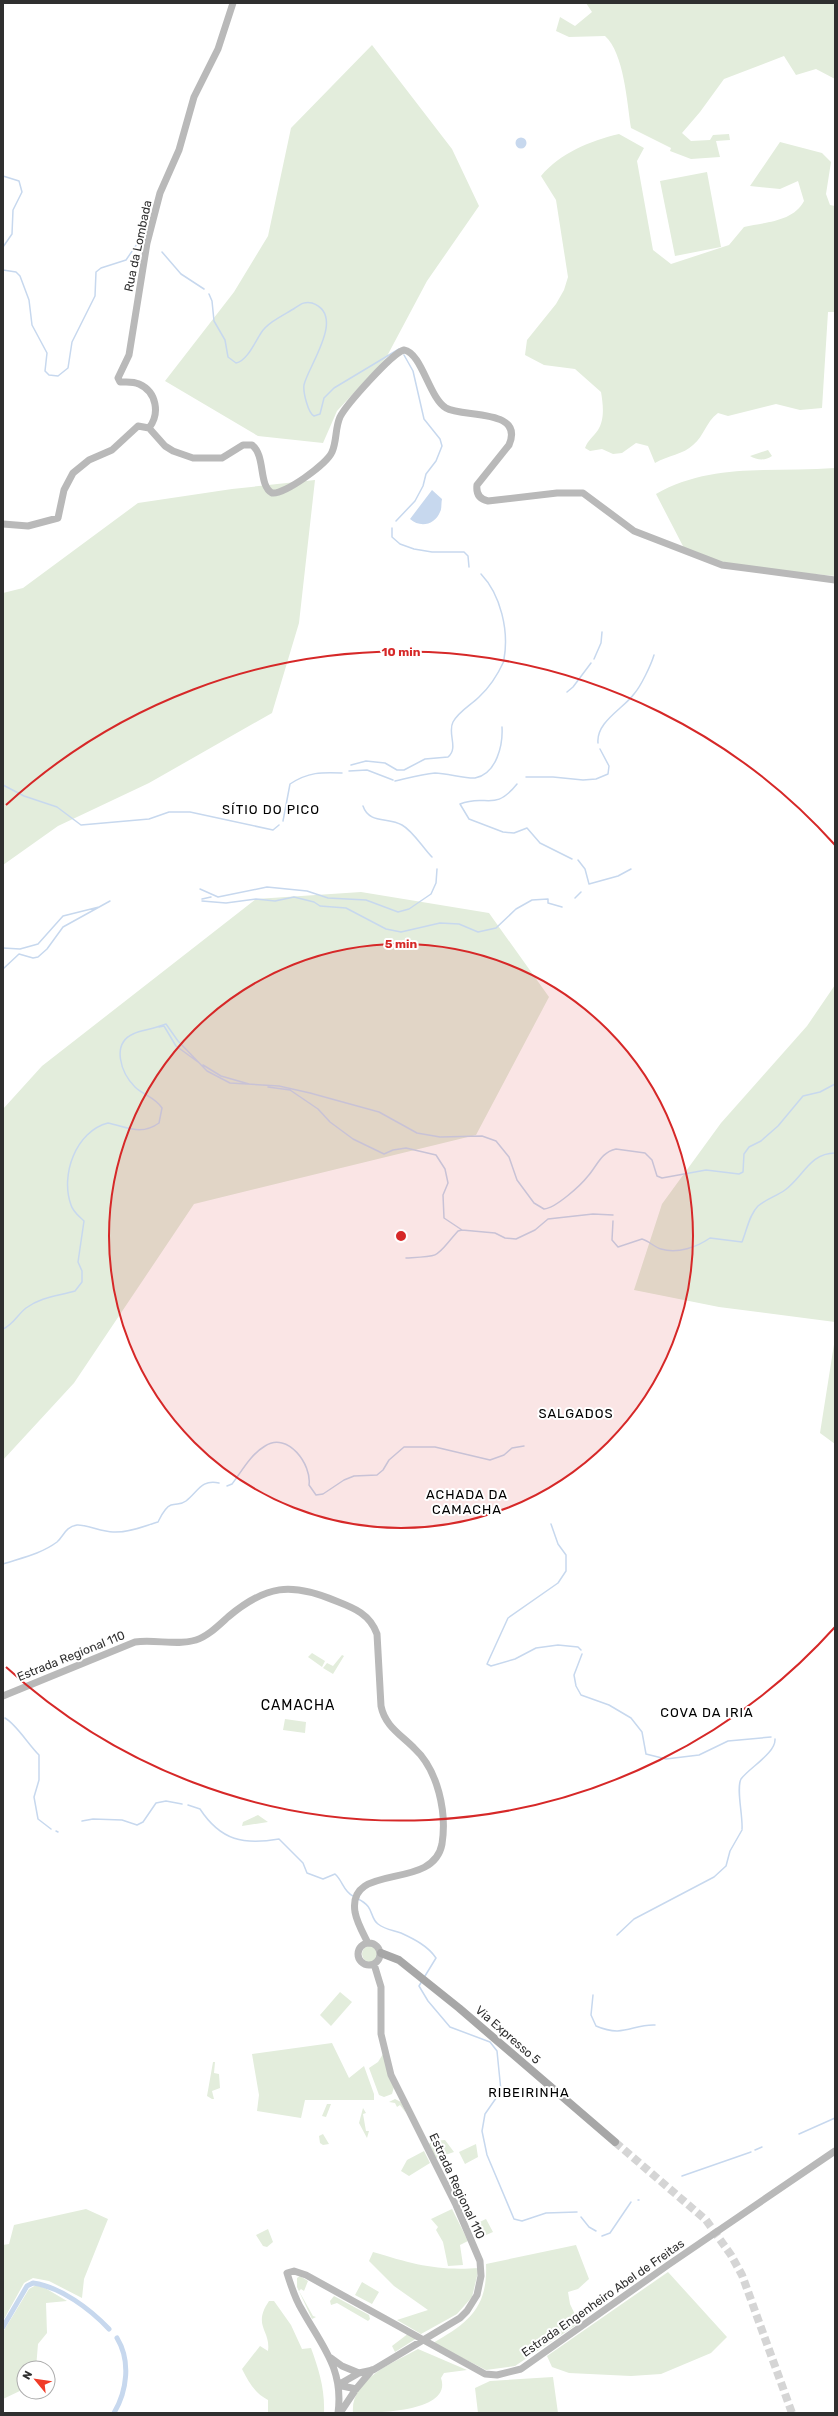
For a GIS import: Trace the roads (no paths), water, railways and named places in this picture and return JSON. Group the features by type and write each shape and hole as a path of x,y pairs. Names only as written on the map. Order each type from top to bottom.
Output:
{"main road":[{"name":"Rua da Lombada","path":"149,428 156,420 157,412 151,395 138,383 120,382 118,378 129,355 147,243 157,205 179,150 194,97 218,50 232,3"},
{"path":"3,524 28,526 54,521 61,513 64,490 73,473 89,460 112,450 134,428 142,426 149,428 165,446 173,452 193,458 222,458 243,445 252,445 257,450 260,458 266,487 272,493 282,492 329,456 334,446 338,424 347,406 386,363 401,351 407,351 414,357 438,401 445,408 455,412 499,419 509,428 511,439 509,445 477,485 477,493 482,500 488,501 574,492 583,493 634,531 722,565 835,580"},
{"name":"Estrada Regional 110","path":"3,1696 135,1642 155,1640 179,1642 196,1640 211,1631 255,1597 272,1590 286,1588 309,1591 360,1612 372,1623 378,1634 380,1706 383,1715 392,1728 422,1756 434,1775 440,1797 442,1837 438,1855 422,1870 377,1879 366,1885 358,1896 355,1910 368,1943"},
{"path":"368,1943 376,1945 381,1953 378,1961 374,1964 367,1965 359,1959 360,1949 368,1943"},
{"name":"Via Expresso 5","path":"381,1953 399,1960 459,2008 615,2142"},
{"name":"Estrada Regional 110","path":"339,2413 357,2386 373,2370 460,2318 473,2303 479,2285 480,2261 456,2205 391,2075 381,2034 382,1987 374,1964"},
{"name":"Estrada Engenheiro Abel de Freitas","path":"331,2358 302,2311 287,2273 294,2272 306,2275 485,2374 497,2375 521,2369 835,2151"},
{"path":"331,2358 342,2366 359,2373 357,2386 338,2385"},
{"path":"331,2358 338,2385 339,2413"},
{"name":"Estrada Regional 110","path":"338,2385 359,2373 373,2370"}],"water":[{"path":"521,137 525,139 527,143 525,147 521,149 517,147 515,143 517,139"},
{"path":"432,490 442,499 441,509 435,520 427,524 418,524 410,519"}],"waterway":[{"path":"3,176 19,181 22,192 13,210 12,234 3,247"},
{"path":"3,270 16,272 20,276 29,300 32,325 47,353 45,371 49,375 58,376 68,368 72,342 95,296 96,272 101,268 126,260 137,244 145,244"},
{"path":"162,252 181,274 204,289"},
{"path":"209,294 212,301 214,321 225,340 228,357 236,363 244,359 264,329 276,319 305,303 310,302 322,309 326,318 326,329 318,354 304,385 306,402 314,416 320,414 324,398 334,388 399,349"},
{"path":"396,521 415,501 423,486 426,474 436,461 442,446 440,439 424,419 413,371 404,355"},
{"path":"392,528 392,537 400,544 414,549 432,552 464,552 468,556 469,567"},
{"path":"481,574 494,592 502,614 505,637 504,659"},
{"path":"594,659 601,643 602,632"},
{"path":"598,743 601,729 611,716 629,700 637,690 646,675 654,655"},
{"path":"351,765 366,761 385,763 397,770 404,770 425,759 448,757 453,749 451,731 453,722 465,708 487,689 504,661"},
{"path":"567,692 573,687 591,663"},
{"path":"395,781 435,773 471,778 483,775 489,771 500,750 502,727"},
{"path":"526,777 553,777 583,780 596,779 608,774 609,766 600,749"},
{"path":"349,771 367,770 393,780"},
{"path":"283,821 290,784 309,775 342,773"},
{"path":"517,784 502,798 490,801 469,801 460,804 469,819 503,832 514,833 527,828 540,843 572,859"},
{"path":"3,785 24,796 57,807 81,825 149,819 169,812 190,812 273,830 279,825"},
{"path":"363,806 366,812 374,818 391,821 402,825 414,835 432,857"},
{"path":"578,860 585,869 589,884"},
{"path":"200,889 218,897 267,887 307,891 328,898 366,900 398,912 409,909 431,894 436,883 437,869"},
{"path":"589,884 618,876 631,869"},
{"path":"575,898 581,892"},
{"path":"202,899 211,897"},
{"path":"202,901 226,903 256,899 275,901 294,897 314,902 320,906 346,908 386,929 401,932 440,923 459,924 478,932 496,928 516,909 532,900 548,899 548,903 562,907"},
{"path":"3,969 19,954 33,958 38,957 47,949 63,927 110,901"},
{"path":"3,948 20,949 38,944 63,916 99,907"},
{"path":"3,1329 10,1325 23,1310 32,1304 44,1299 75,1291 82,1282 82,1271 78,1262 84,1221 76,1214 72,1207 68,1193 69,1168 79,1145 87,1135 97,1128 108,1123 140,1130 152,1127 159,1123 162,1108 156,1101 138,1090 130,1081 122,1067 120,1051 126,1039 133,1034 166,1024 178,1041 207,1071 230,1083 279,1086 310,1093 379,1112 417,1133 440,1137 482,1136 496,1141 509,1157 517,1180 534,1203 544,1209 555,1205 568,1196 585,1180 603,1156 616,1149 645,1153 652,1160 657,1176 662,1178 706,1170 739,1174 743,1172 744,1154 749,1147 761,1141 778,1126 803,1096 820,1092 835,1084"},
{"path":"159,1027 164,1026 176,1046 198,1062"},
{"path":"203,1065 221,1076 249,1084"},
{"path":"268,1087 290,1090 318,1109 330,1122 353,1139 384,1154 393,1150 406,1148 436,1155 445,1169 448,1183 443,1195 444,1218 462,1230 495,1233 505,1238 516,1239 535,1230 548,1219 593,1214 613,1215"},
{"path":"613,1221 612,1240 618,1247 642,1239 658,1248 674,1251 693,1247 710,1238 742,1242 750,1218 758,1206 764,1201 785,1190 813,1161 826,1154 835,1153"},
{"path":"406,1258 426,1257 437,1254 458,1231 462,1230"},
{"path":"227,1486 232,1484 255,1454 265,1446 274,1443 282,1443 290,1446 297,1452 307,1468 309,1485 316,1495 323,1494 344,1480 354,1476 377,1475 383,1470 389,1460 404,1447 435,1447 490,1460 504,1455 512,1448 524,1446"},
{"path":"3,1564 44,1550 57,1542 67,1530 73,1526 80,1525 109,1532 119,1532 136,1529 158,1522 163,1512 169,1506 184,1502 200,1487 208,1483 219,1483"},
{"path":"551,1524 558,1544 566,1555 566,1571 558,1583 508,1618 487,1664 491,1666 515,1659 536,1648 558,1645 578,1647 581,1650"},
{"path":"582,1654 574,1675 576,1686 581,1695 609,1705 631,1718 642,1732 646,1754 666,1759 699,1755 728,1741 771,1737"},
{"path":"5,1718 39,1755 39,1780 34,1797 38,1819 51,1829"},
{"path":"742,1829 739,1795 741,1779 767,1755 771,1750 775,1739"},
{"path":"82,1821 93,1819 122,1820 137,1825 143,1822 156,1803 166,1801 182,1804"},
{"path":"188,1805 200,1809 216,1828 234,1838 244,1841 266,1841 279,1839 303,1863 307,1873 323,1879 335,1874 345,1889 353,1896"},
{"path":"617,1935 634,1919 714,1877 726,1866 730,1851 742,1830"},
{"path":"358,1899 367,1905 373,1918 378,1924 416,1940 433,1954 436,1958 425,1976"},
{"path":"422,1981 419,1986 428,2001 450,2027 490,2042 497,2051 501,2091 485,2114 482,2131 487,2155 514,2219 522,2221 546,2213 577,2212"},
{"path":"593,1995 591,2015 596,2026 614,2031 621,2031 647,2025 655,2025"},
{"path":"799,2134 835,2118"},
{"path":"755,2150 762,2147"},
{"path":"682,2176 751,2152"},
{"path":"602,2236 610,2233 631,2202"},
{"path":"581,2217 589,2227 596,2231"},
{"path":"3,2327 27,2286 33,2283 54,2289 74,2300 93,2314 109,2329"},
{"path":"114,2413 122,2395 126,2376 124,2356 117,2338"}],"tunnel":[{"path":"615,2142 706,2220 731,2255 742,2275 792,2413"}],"district":[{"name":"SÍTIO DO PICO","path":"271,809"},
{"name":"SALGADOS","path":"576,1413"},
{"name":"ACHADA DA CAMACHA","path":"467,1502"},
{"name":"CAMACHA","path":"298,1705"},
{"name":"COVA DA IRIA","path":"707,1712"},
{"name":"RIBEIRINHA","path":"529,2092"}]}
